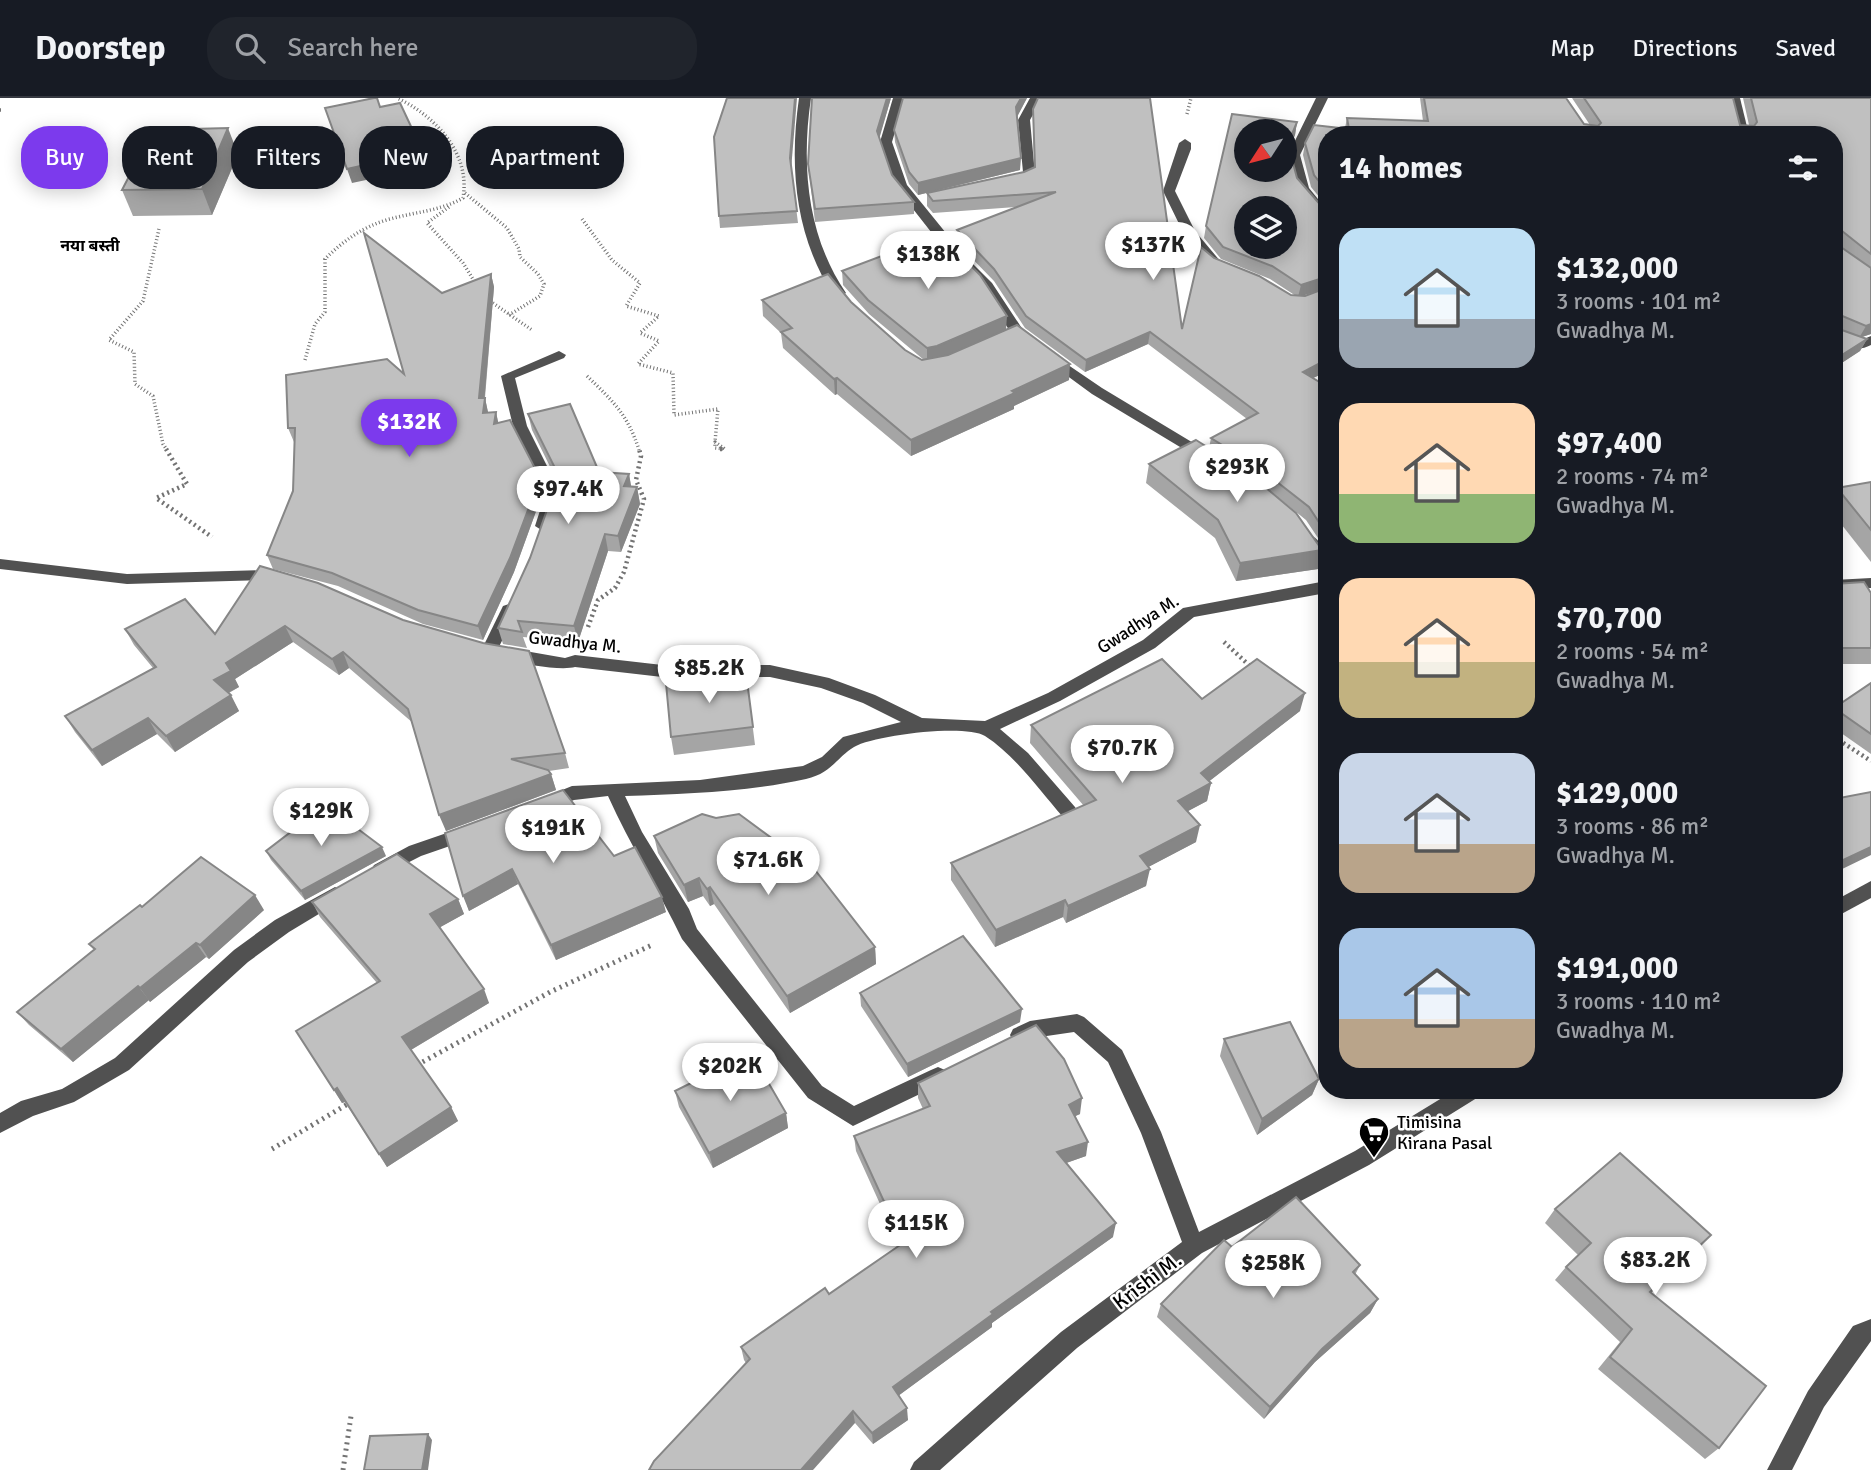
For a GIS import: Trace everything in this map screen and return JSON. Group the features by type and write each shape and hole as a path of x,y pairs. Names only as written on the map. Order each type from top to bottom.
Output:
{"street":[{"path":"805,98 799,156 805,207 814,246 836,290 845,300"},
{"path":"899,98 887,142 901,186 922,200 958,257 987,286 1023,339 1097,391 1216,463"},
{"path":"996,183 1029,174 1024,120 1036,98"},
{"path":"1318,200 1303,189 1294,155 1322,98"},
{"path":"1734,98 1741,126"},
{"path":"1185,143 1169,191 1189,232 1214,264 1226,269"},
{"path":"1843,338 1859,346 1871,340"},
{"path":"536,545 553,492 520,426 508,376 559,355"},
{"path":"1299,526 1318,553"},
{"path":"0,564 127,579 268,576 293,583"},
{"path":"1843,585 1871,583"},
{"name":"Gwadhya M.","path":"517,592 483,650 565,664 575,661 671,672 771,671 823,682 869,699 919,724 987,728 1054,697 1149,644 1189,612 1318,588"},
{"path":"524,812 572,793 700,787 806,772 828,762 849,742 919,724"},
{"path":"987,728 1022,758 1069,812"},
{"path":"613,789 634,835 682,914 689,933 815,1092 853,1117 959,1065"},
{"path":"0,1125 28,1108 66,1096 122,1064 241,956 282,926 415,851 488,826"},
{"path":"1843,905 1871,889"},
{"path":"1006,1042 1030,1031 1077,1023 1115,1056 1151,1132 1194,1246"},
{"name":"Krishi M.","path":"922,1470 1069,1340 1194,1246 1362,1158 1458,1099"},
{"path":"1779,1470 1816,1399 1861,1334 1871,1329"}],"path":[{"path":"397,98 420,108 446,131 457,156 464,182 463,198 426,223 463,263 477,285"},
{"path":"464,193 507,228 520,257 538,274 544,284 540,296 509,315"},
{"path":"305,360 315,324 325,312 325,259 352,235 386,220 449,207"},
{"path":"582,219 612,260 640,283 626,306 659,316 640,332 659,341 638,364 673,373 674,415 718,409 715,442"},
{"path":"159,229 143,301 109,340 134,352 135,384 153,396 163,444 187,484 156,498 212,537"},
{"path":"484,296 541,336 622,410 633,430 641,456 636,480 644,499 624,572 615,588 598,600 575,661"},
{"path":"1189,612 1253,669"},
{"path":"1843,743 1871,761"},
{"path":"413,1068 550,992 639,948 689,933"},
{"path":"272,1149 355,1100"},
{"path":"342,1470 351,1416"}],"building":[{"path":"377,98 380,107 400,103 411,126 359,126 359,166 347,169 345,126 331,126 325,108"},
{"path":"727,98 795,98 790,158 797,211 719,216 714,137"},
{"path":"812,98 887,98 877,131 892,175 914,202 815,209 808,164"},
{"path":"903,98 1021,98 1016,107 1021,158 918,183 909,172 894,130"},
{"path":"1038,98 1150,98 1182,329 1201,247 1214,258 1259,276 1291,295 1305,296 1318,291 1318,364 1303,372 1318,381 1318,521 1309,507 1259,468 1211,438 1258,413 1150,332 1086,360 1026,316 994,269 957,230 1056,192 933,201 927,193 1024,172 1035,167 1033,109"},
{"path":"1424,98 1566,98 1584,124 1598,126 1348,126 1347,118 1428,121"},
{"path":"1584,98 1733,98 1740,125 1754,126 1598,126 1601,123"},
{"path":"1751,98 1871,98 1871,254 1843,232 1843,126 1754,126 1757,122"},
{"path":"1232,114 1273,119 1234,119 1234,182 1297,182 1297,178 1318,202 1318,280 1301,285 1272,266 1254,259 1297,259 1297,196 1234,196 1234,251 1223,247 1206,226"},
{"path":"1314,125 1323,126 1318,126 1318,180 1314,175 1305,143"},
{"path":"217,128 228,128 217,154"},
{"path":"123,189 202,189 122,190"},
{"path":"364,233 442,293 491,274 479,398 485,398 483,413 496,412 494,424 510,420 540,478 510,558 478,626 418,610 332,573 267,555 293,491 295,428 288,428 286,375 387,359 404,374"},
{"path":"940,234 980,275 1007,316 927,348 868,300 842,271"},
{"path":"1843,248 1871,268 1871,324 1866,326 1843,316"},
{"path":"828,274 851,302 905,350 922,360 948,355 1017,325 1070,364 1012,391 1015,393 911,440 837,378 834,379 781,332 792,328 762,300"},
{"path":"1843,330 1867,339 1843,354"},
{"path":"570,404 599,472 629,474 624,486 637,487 618,536 605,534 574,626 518,621 522,632 498,628 530,558 559,476 528,414"},
{"path":"1196,440 1247,472 1296,513 1318,544 1318,551 1240,563 1218,520 1149,464"},
{"path":"1871,482 1871,530 1843,495 1843,487"},
{"path":"260,566 318,583 403,620 483,643 529,651 565,753 511,759 548,770 551,774 439,815 408,709 343,652 332,659 285,626 226,663 231,671 214,680 231,695 166,736 148,718 92,750 65,716 156,667 125,629 185,599 215,634"},
{"path":"1864,582 1871,593 1871,648 1843,648 1843,583"},
{"path":"1162,659 1202,699 1257,659 1305,693 1201,773 1211,783 1178,801 1200,825 1140,856 1150,869 1068,906 1065,900 996,930 951,863 1096,800 1031,725"},
{"path":"746,673 753,727 671,737 666,683"},
{"path":"1871,683 1871,734 1843,714 1843,702"},
{"path":"563,790 614,856 635,847 662,897 551,945 512,869 463,896 445,833"},
{"path":"1871,792 1871,847 1843,860 1843,797"},
{"path":"326,805 382,847 301,891 266,851"},
{"path":"702,814 716,818 739,814 815,870 875,947 787,996 710,887 707,889 699,878 684,885 654,836"},
{"path":"397,854 458,899 430,914 484,989 402,1037 451,1107 379,1154 337,1088 334,1090 296,1031 380,981 312,902"},
{"path":"201,857 255,895 200,945 196,943 140,988 138,986 61,1049 17,1012 95,949 89,944 140,905 142,907"},
{"path":"963,936 1022,1009 907,1064 860,993"},
{"path":"1290,1022 1318,1080 1262,1119 1224,1039"},
{"path":"1036,1025 1064,1059 1082,1098 1069,1105 1088,1142 1057,1152 1116,1223 991,1312 993,1314 893,1387 907,1408 872,1433 853,1411 801,1470 649,1470 654,1461 750,1359 741,1347 825,1288 829,1294 903,1243 854,1136 930,1106 918,1083"},
{"path":"751,1053 786,1113 709,1153 675,1091"},
{"path":"1620,1153 1711,1235 1650,1292 1766,1386 1719,1448 1610,1357 1632,1329 1566,1267 1591,1243 1555,1209"},
{"path":"1296,1197 1360,1265 1353,1272 1378,1299 1322,1349 1270,1407 1161,1304 1224,1240 1232,1247"},
{"path":"428,1434 422,1470 364,1470 370,1436"}],"place":[{"name":"Timisina Kirana Pasal","path":"1374,1159"}],"district":[{"name":"नया बस्ती","path":"90,245"}]}
